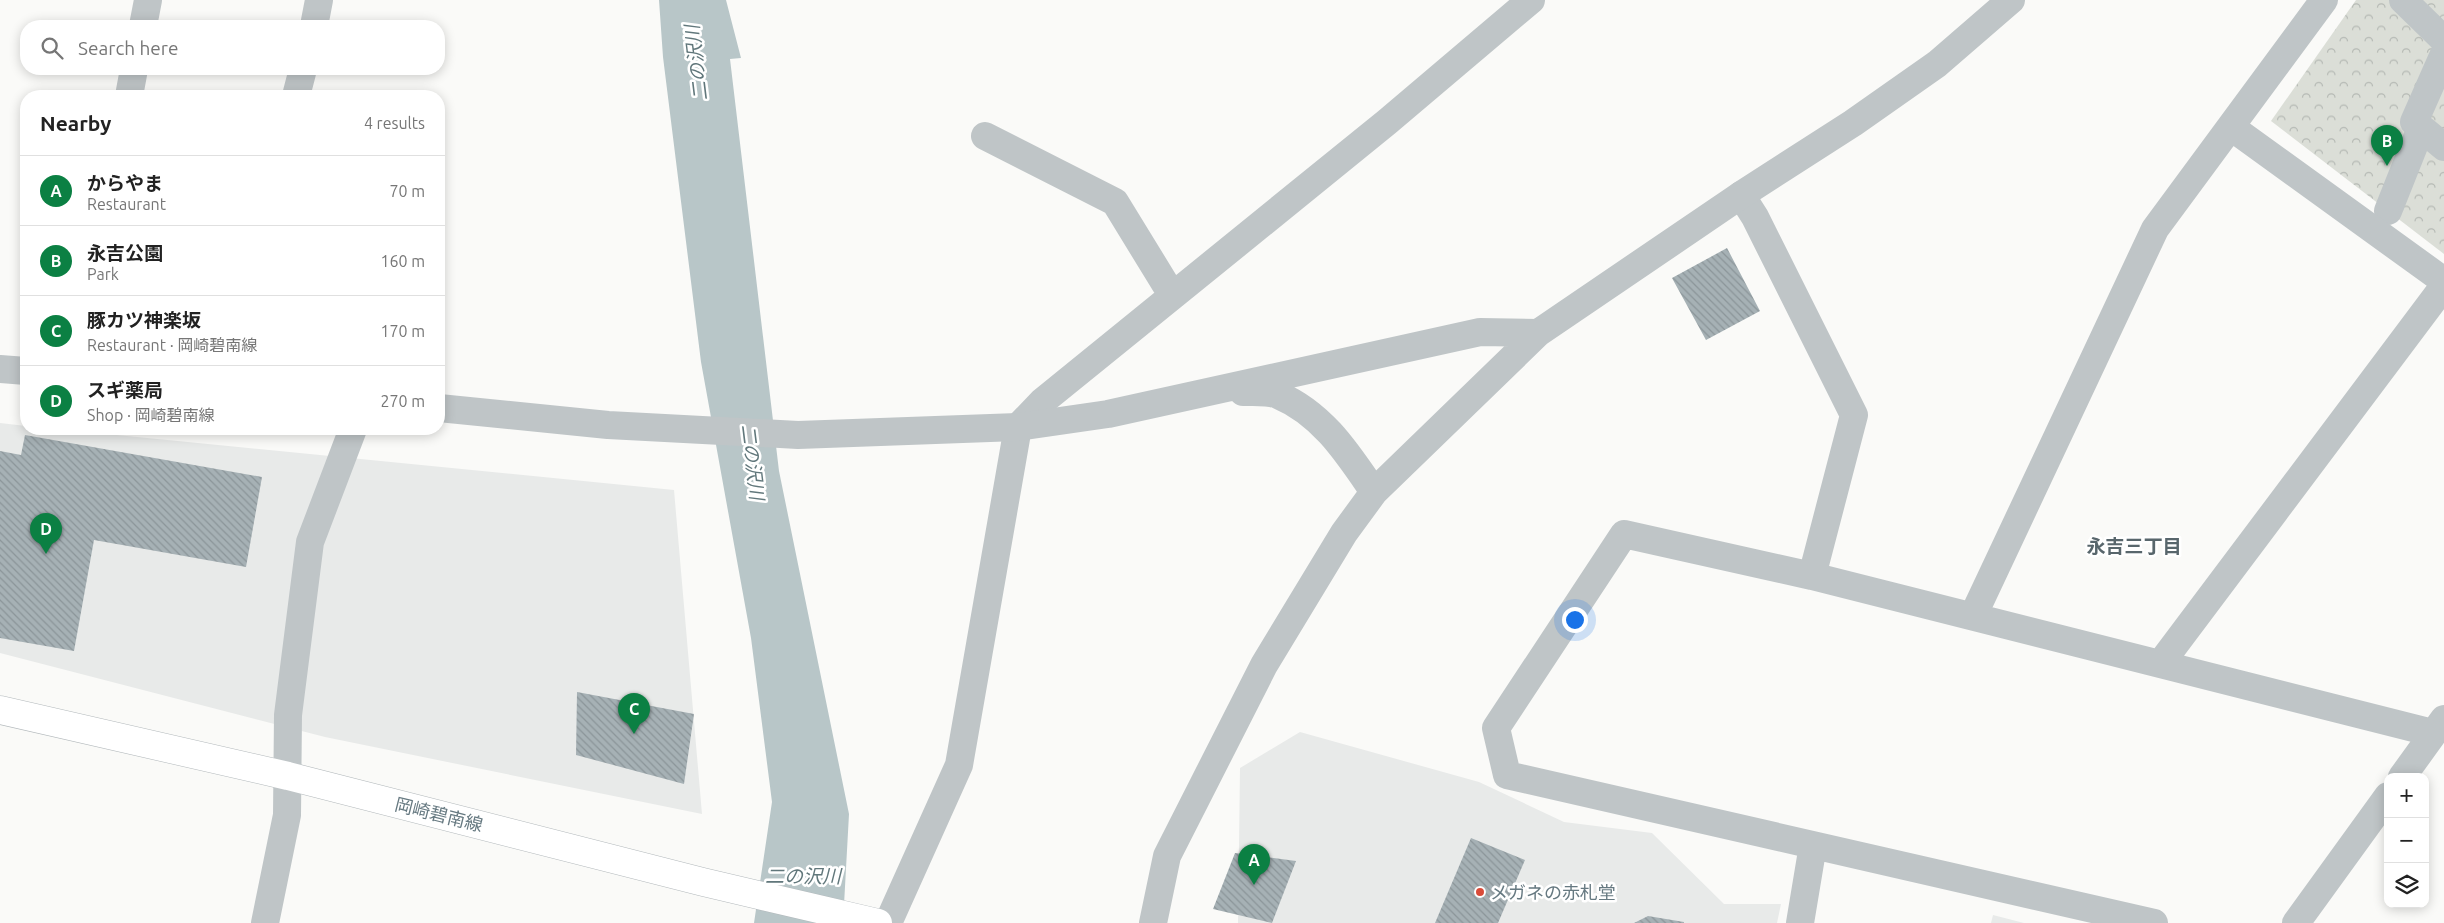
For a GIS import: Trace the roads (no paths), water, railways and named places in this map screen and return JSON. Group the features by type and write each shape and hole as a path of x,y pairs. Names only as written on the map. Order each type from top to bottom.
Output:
{"main road":[{"name":"岡崎碧南線","path":"0,710 288,776 703,882 878,923"}],"street":[{"path":"144,20 148,0"},
{"path":"315,20 319,0"},
{"path":"888,923 958,765 1018,427 1042,400 1386,122 1531,0"},
{"path":"1153,923 1167,856 1264,665 1344,533 1374,492 1538,333 1937,64 2011,0"},
{"path":"1973,616 2154,229 2232,127 2324,0"},
{"path":"2403,0 2444,40"},
{"path":"2444,54 2414,122 2444,147"},
{"path":"130,90 133,75"},
{"path":"298,90 301,75"},
{"path":"2232,127 2444,281"},
{"path":"2388,211 2421,128"},
{"path":"986,136 1115,202 1172,295"},
{"path":"1741,195 1760,226 1854,415 1812,576"},
{"path":"2161,663 2444,286"},
{"path":"445,409 608,425 798,435 1018,427 1108,414 1480,332 1538,333"},
{"path":"0,368 20,370"},
{"path":"1219,390 1276,394 1307,412 1327,428 1345,448 1374,492"},
{"path":"265,923 284,832 288,776 288,715 310,542 351,435"},
{"path":"2154,923 1507,775 1496,728 1624,534 1812,576 2161,663 2439,726 2405,773"},
{"path":"2296,923 2384,802"},
{"path":"1800,923 1813,845"}],"water":[{"name":"二の沢川","path":"659,0 726,0 741,58 730,59 779,471 849,814 843,923 754,923 772,802 751,638 701,362 663,57"}],"place":[{"name":"永吉公園","path":"2387,166"},
{"name":"スギ薬局","path":"46,554"},
{"name":"豚カツ神楽坂","path":"634,734"},
{"name":"からやま","path":"1254,885"},
{"name":"メガネの赤札堂","path":"1480,892"}],"district":[{"name":"永吉三丁目","path":"2134,546"}]}
